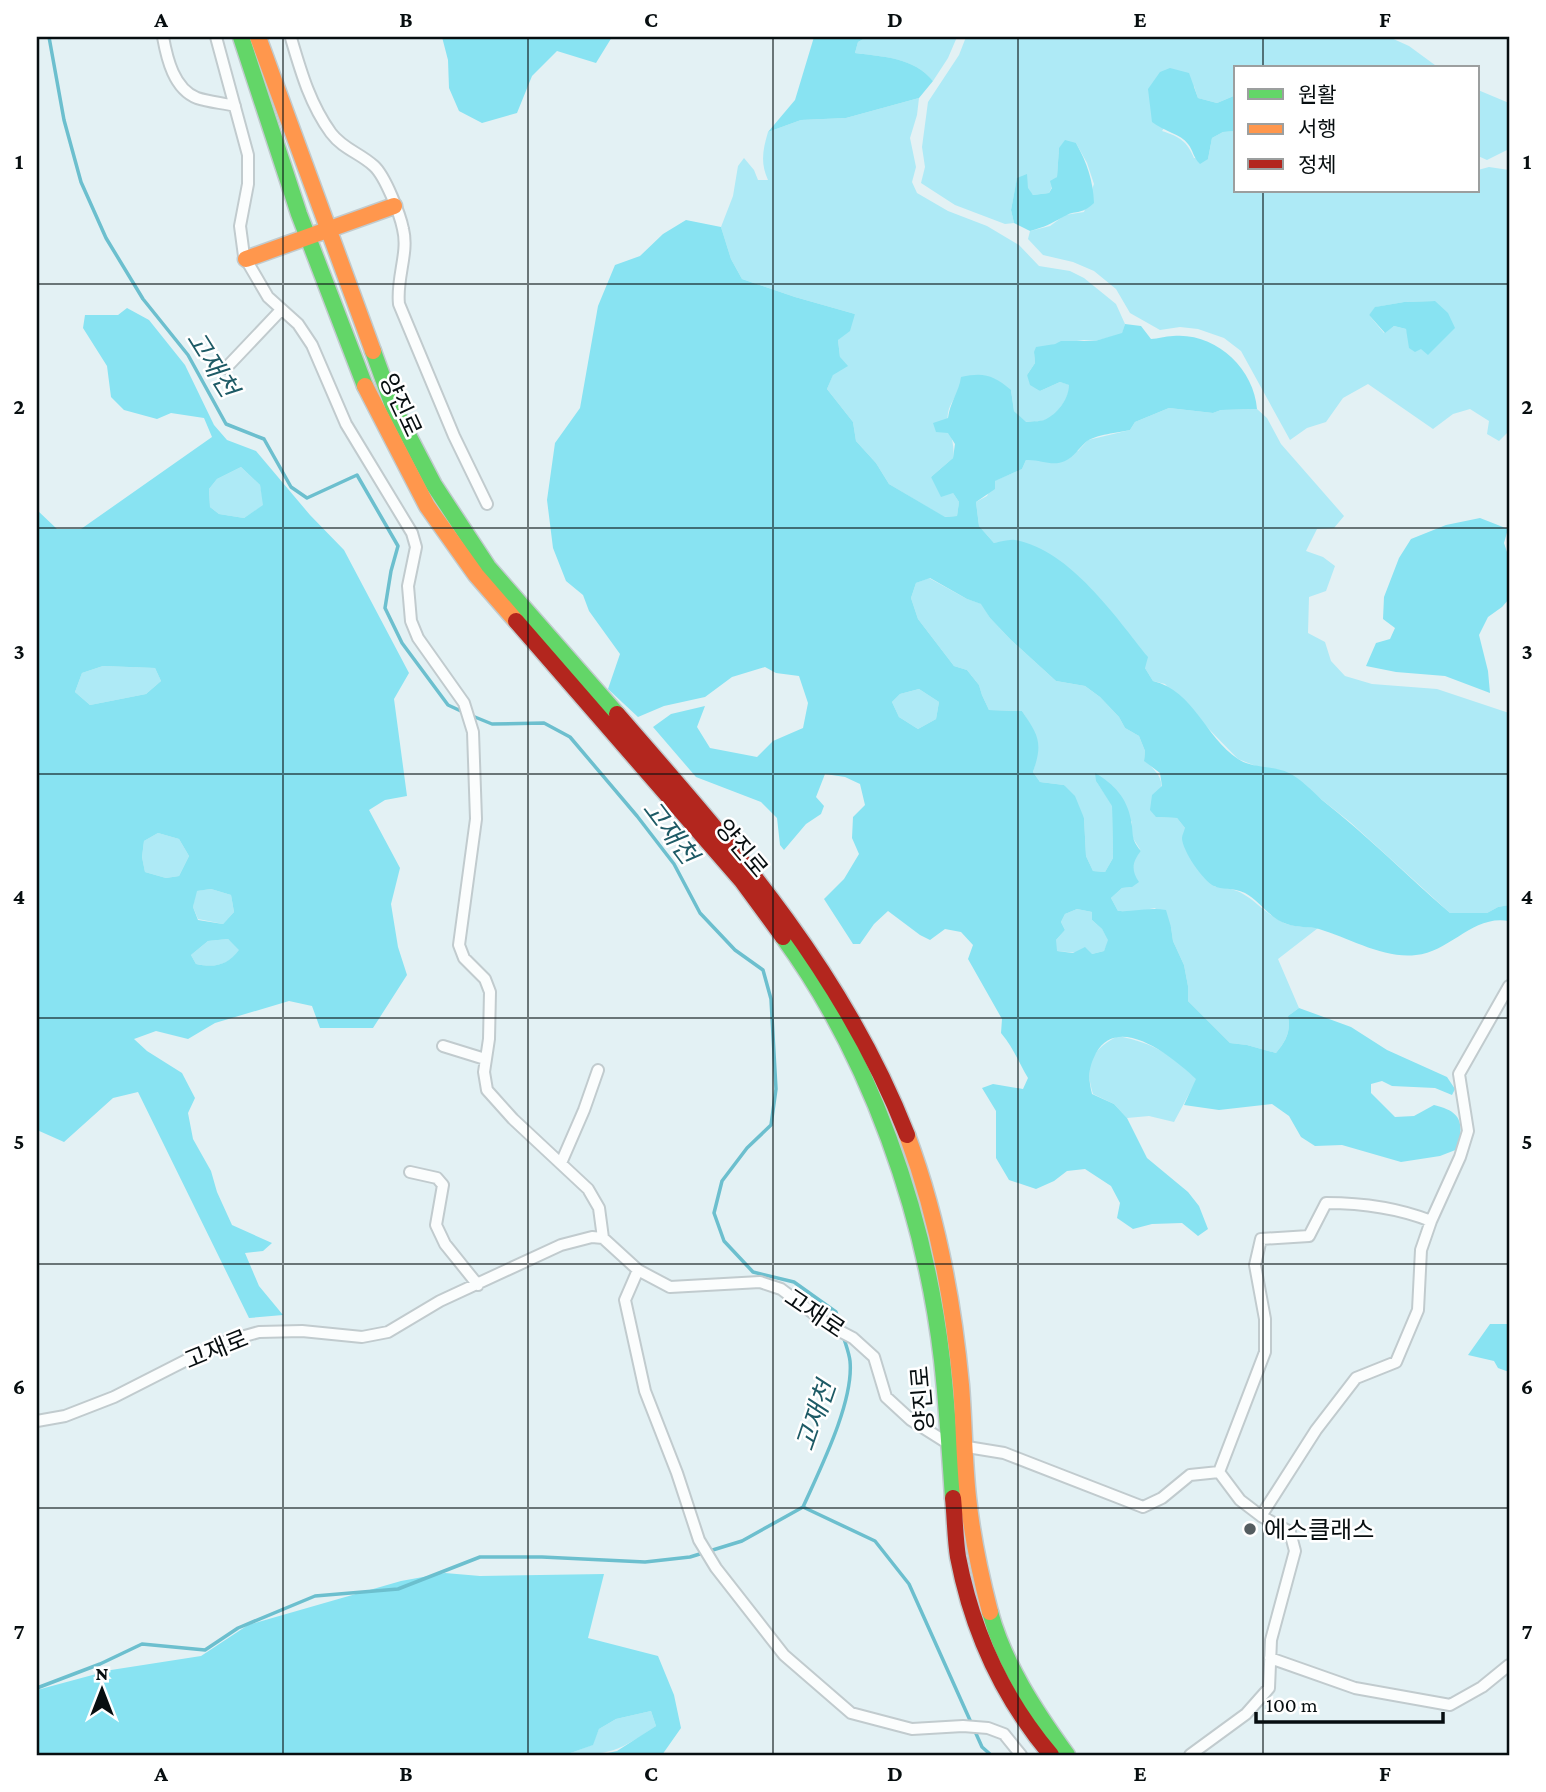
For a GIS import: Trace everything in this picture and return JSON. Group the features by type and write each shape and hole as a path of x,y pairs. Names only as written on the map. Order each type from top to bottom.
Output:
{"main road":[{"name":"양진로","path":"241,37 309,237 368,394 427,506 475,575 742,881 801,962 845,1041 883,1124 910,1200 928,1275 940,1348 958,1556 972,1612 989,1660 1030,1730 1051,1755"},
{"name":"양진로","path":"258,37 393,406 434,485 488,567 758,878 850,1013 891,1094 922,1175 947,1276 960,1370 968,1497 978,1567 995,1631 1035,1710 1068,1755"},
{"path":"246,259 394,206"}],"street":[{"path":"163,37 181,87 197,98 235,106"},
{"path":"216,37 248,155 248,184 240,237 246,259 264,291 298,324 312,345 346,424 412,533 416,547 408,586 411,621 418,638 458,694 471,723 476,818 459,945 464,958 485,979 490,992 489,1039 484,1072 486,1084 492,1097 588,1189 596,1200 603,1238"},
{"path":"291,38 309,96 332,135 351,152 374,166 385,183 403,229 405,246 397,288 399,304 454,436 486,504"},
{"path":"226,368 281,310"},
{"path":"1261,1516 1316,1430 1356,1378 1396,1362 1418,1310 1420,1250 1460,1157 1468,1131 1459,1074 1509,986"},
{"path":"443,1046 485,1059"},
{"path":"561,1163 598,1070"},
{"path":"410,1171 437,1178 443,1185 436,1225 445,1244 478,1285"},
{"path":"1190,1755 1246,1714 1269,1688 1270,1640 1295,1551 1290,1532 1261,1516 1240,1500 1219,1472 1265,1353 1265,1319 1255,1265 1261,1239 1309,1236 1326,1203 1352,1203 1416,1215 1431,1221"},
{"name":"고재로","path":"37,1420 65,1416 114,1397 220,1343 259,1332 302,1331 362,1336 388,1332 440,1301 561,1245 592,1237 603,1238 638,1270 670,1287 760,1282 781,1289 830,1326 853,1338 874,1357 886,1397 911,1420 949,1444 1003,1453 1143,1507 1162,1498 1190,1475 1219,1472"},
{"path":"638,1270 625,1300 645,1391 677,1472 699,1540 716,1568 784,1655 851,1713 912,1729 963,1726 988,1728 1004,1734 1021,1755"},
{"path":"1270,1658 1355,1688 1450,1705 1482,1687 1509,1665"}],"shaded area":[{"path":"442,37 612,37 596,63 557,51 532,76 517,113 482,123 459,111 449,88 448,60"},
{"path":"814,37 867,37 858,42 855,53 887,57 907,63 933,81 919,98 846,118 801,120 768,132 795,100"},
{"path":"867,37 957,37 948,58 933,81 907,63 887,57 855,53 858,42"},
{"path":"966,37 1389,37 1409,46 1436,66 1234,66 1234,96 1217,103 1198,98 1194,86 1162,131 1182,140 1194,158 1208,159 1212,138 1223,132 1234,131 1234,192 1480,192 1480,169 1489,167 1509,170 1509,431 1499,441 1487,434 1489,421 1470,409 1453,414 1433,429 1368,384 1343,398 1326,422 1307,428 1290,440 1241,351 1224,338 1198,329 1180,327 1160,330 1130,313 1116,289 1094,271 1073,262 1043,255 1028,239 1030,231 1050,226 1065,215 1084,212 1094,184 1076,143 1059,148 1057,177 1049,193 1033,195 1017,179 1011,210 1014,223 1005,224 955,205 921,183 925,167 922,147 928,102 959,55","holes":["1434,301 1409,338 1406,329 1394,326 1384,333 1369,315 1376,307"]},
{"path":"1170,68 1189,73 1198,98 1217,103 1234,96 1234,131 1223,132 1212,138 1208,159 1200,164 1185,141 1152,122 1148,89 1160,72"},
{"path":"1480,91 1509,103 1509,149 1487,160 1480,157"},
{"path":"919,98 910,138 916,167 912,182 917,193 948,211 987,226 1019,245 1039,266 1070,271 1084,278 1116,304 1125,324 1122,334 1095,341 1055,344 1034,352 1035,363 1027,375 1040,391 1060,382 1070,385 1063,404 1046,420 1025,422 1014,411 1011,390 959,392 948,411 953,458 931,477 953,493 959,502 957,516 944,517 889,484 876,463 856,441 853,422 827,389 840,357 838,340 855,314 742,279 731,259 721,227 733,196 738,166 744,158 758,180 768,180 763,156 768,132 801,120 846,118"},
{"path":"1065,140 1076,143 1083,158 1091,179 1094,203 1085,210 1030,231 1014,223 1011,210 1017,178 1027,174 1028,188 1033,195 1049,193 1052,188 1050,181 1057,177 1059,148"},
{"path":"686,220 721,227 731,259 742,279 855,314 850,331 838,340 840,357 848,366 833,375 827,389 853,422 856,441 876,463 889,484 945,517 957,516 959,502 953,493 941,497 931,477 953,458 955,444 948,433 936,432 933,423 948,418 961,377 982,375 1005,385 1011,390 1014,411 1026,422 1043,420 1052,415 1063,404 1069,390 1069,385 1060,382 1040,391 1030,385 1027,375 1035,363 1036,347 1061,341 1095,341 1122,333 1125,324 1141,326 1151,339 1189,336 1203,340 1230,356 1240,367 1249,380 1257,409 1221,410 1213,413 1169,408 1135,422 1130,430 1090,439 1065,461 1055,463 1026,460 1022,469 995,481 995,489 976,502 979,526 994,543 1013,540 1035,546 1072,570 1106,605 1148,657 1145,668 1153,681 1179,694 1217,739 1238,759 1283,771 1298,778 1450,913 1487,913 1509,905 1509,921 1484,923 1428,952 1416,955 1392,954 1319,929 1281,922 1245,893 1214,886 1204,878 1189,857 1182,838 1185,828 1177,818 1156,817 1150,810 1152,795 1162,786 1160,773 1144,761 1145,751 1139,736 1125,728 1119,717 1100,697 1085,686 1056,681 1011,640 981,604 930,578 916,583 911,598 918,619 954,666 967,670 979,685 989,710 1022,711 1028,720 1038,740 1038,754 1033,772 1040,782 1064,785 1075,796 1084,818 1086,856 1093,871 1105,872 1113,858 1112,806 1096,781 1095,773 1114,787 1123,798 1129,812 1134,839 1141,851 1134,866 1139,882 1132,887 1122,888 1111,898 1118,911 1166,910 1173,941 1184,965 1188,1001 1230,1043 1276,1053 1287,1036 1288,1016 1299,1008 1351,1027 1387,1050 1447,1077 1455,1089 1452,1095 1435,1088 1392,1086 1382,1081 1371,1084 1371,1093 1395,1117 1414,1116 1434,1105 1451,1111 1460,1125 1458,1149 1440,1156 1401,1162 1342,1145 1315,1146 1301,1137 1289,1116 1272,1104 1219,1110 1184,1105 1196,1079 1147,1043 1118,1037 1106,1042 1093,1059 1089,1073 1092,1094 1114,1104 1127,1118 1147,1158 1188,1192 1199,1206 1208,1229 1198,1236 1182,1223 1152,1224 1133,1229 1117,1218 1120,1203 1111,1186 1085,1169 1067,1171 1054,1181 1036,1189 1009,1180 996,1158 996,1111 982,1088 993,1084 1023,1089 1028,1078 1001,1033 1002,1019 968,959 973,945 961,932 945,929 930,940 888,911 874,924 860,944 853,944 824,899 844,879 859,854 852,838 853,817 865,805 860,784 845,777 825,774 816,797 824,806 821,814 806,824 784,850 780,845 777,818 761,802 696,777 653,727 671,714 705,706 697,727 710,748 757,757 773,741 803,728 808,703 799,676 776,673 765,667 732,677 705,697 664,706 638,717 608,689 620,654 589,611 583,595 566,581 553,548 547,500 555,443 580,408 598,306 615,265 640,256 663,234","holes":["919,689 939,702 936,719 918,729 899,717 892,702 900,694","1077,909 1092,912 1092,920 1102,929 1108,940 1104,951 1092,954 1085,947 1073,953 1057,951 1056,940 1065,930 1061,922 1065,914"]},
{"path":"1435,301 1448,313 1455,328 1428,355 1421,349 1415,352 1409,348 1406,329 1394,326 1385,333 1369,315 1375,307"},
{"path":"127,308 149,320 185,365 214,425 227,440 256,451 310,515 344,550 409,673 394,699 407,796 385,800 369,810 400,868 391,904 398,947 407,975 373,1028 320,1028 312,1006 289,1001 215,1023 188,1039 156,1031 134,1039 147,1051 182,1073 195,1098 188,1113 193,1139 211,1171 232,1225 272,1243 263,1251 245,1253 259,1286 283,1315 249,1318 138,1092 113,1098 64,1142 37,1130 37,510 57,529 81,529 212,437 204,418 171,413 157,419 124,410 111,397 107,366 83,328 85,315 118,315","holes":["241,467 260,485 263,505 244,518 219,514 210,507 209,489 217,479","103,666 155,668 161,681 146,694 90,705 75,692 82,673","158,833 179,839 189,856 179,876 166,878 145,872 142,857 144,841","211,889 231,895 234,912 223,924 198,920 193,907 197,891","228,939 239,950 226,962 209,966 196,964 191,955 208,941"]},
{"path":"1169,408 1213,413 1221,410 1257,409 1267,418 1281,444 1344,516 1334,528 1317,529 1306,551 1323,557 1335,566 1326,591 1309,597 1308,633 1325,642 1331,661 1345,676 1372,684 1437,689 1509,713 1509,905 1487,913 1450,913 1350,822 1288,773 1261,768 1238,759 1165,684 1153,681 1145,668 1014,540 994,543 979,526 976,502 987,496 994,481 1022,469 1026,460 1078,451 1088,440 1130,430 1135,422"},
{"path":"241,467 260,485 264,505 244,518 219,514 210,507 209,489 217,479"},
{"path":"1480,518 1508,529 1504,543 1509,558 1509,599 1488,617 1479,635 1488,671 1490,693 1445,676 1396,672 1366,666 1376,643 1390,639 1395,628 1383,619 1384,597 1399,558 1411,539 1446,525"},
{"path":"929,578 967,599 982,604 990,618 1011,640 1056,681 1085,686 1100,697 1119,717 1125,728 1139,736 1145,751 1144,760 1157,774 1162,786 1156,817 1177,818 1185,828 1215,887 1227,888 1244,895 1284,923 1318,928 1278,959 1299,1008 1288,1016 1287,1036 1276,1053 1230,1043 1188,1001 1184,965 1173,941 1171,927 1155,908 1133,912 1118,911 1111,898 1122,888 1132,887 1133,860 1141,851 1131,835 1132,822 1096,781 1112,805 1113,858 1105,872 1093,871 1086,856 1084,818 1064,785 1040,782 1033,772 1035,740 1022,711 989,710 979,685 967,670 954,666 918,619 911,598 916,583"},
{"path":"103,666 155,668 161,681 146,694 90,705 75,692 82,673"},
{"path":"919,689 939,702 936,719 918,729 899,717 892,702 900,694"},
{"path":"158,833 179,839 189,856 179,876 166,878 145,872 142,857 144,841"},
{"path":"211,889 231,895 234,912 223,924 198,919 193,907 196,891"},
{"path":"1077,909 1092,912 1092,920 1109,940 1104,951 1092,954 1056,951 1056,940 1065,930 1061,922 1065,914"},
{"path":"228,939 240,950 231,959 210,966 196,964 191,955 208,941"},
{"path":"1118,1036 1142,1042 1161,1051 1197,1079 1174,1122 1149,1116 1127,1118 1114,1104 1093,1094 1089,1075 1092,1059 1101,1047"},
{"path":"1490,1324 1509,1324 1509,1372 1498,1368 1494,1361 1468,1355"},
{"path":"445,1573 480,1576 604,1574 588,1638 658,1656 674,1695 681,1728 662,1755 599,1755 617,1751 656,1726 651,1711 616,1719 599,1729 593,1745 565,1755 37,1755 37,1690 111,1670 201,1656 248,1625 401,1581"},
{"path":"651,1711 656,1726 633,1741 614,1750 565,1755 592,1745 599,1729 616,1719"}],"waterway":[{"name":"고재천","path":"49,37 64,120 81,182 106,238 143,299 188,355 226,424 264,439 291,487 307,498 357,475 398,546 385,608 402,643 448,705 463,712"},
{"name":"고재천","path":"470,715 492,724 544,723 570,737 674,864 700,913 735,950 763,970 771,999 776,1089 771,1125 747,1148 722,1181 714,1213 724,1241 753,1272 794,1282 836,1312 840,1327"},
{"name":"고재천","path":"843,1335 850,1361 847,1396 834,1435 803,1507 875,1541 909,1584 982,1747 991,1755"},
{"path":"37,1688 100,1664 142,1644 205,1650 238,1628 315,1596 398,1589 480,1557 645,1562 690,1557 742,1541 803,1507"}],"traffic: fast":[{"path":"241,37 299,214 365,386"},
{"path":"373,351 393,406 434,485 488,567 617,714"},
{"path":"783,937 814,983 842,1033 889,1138 907,1193 934,1305 944,1377 953,1498"},
{"path":"990,1612 1012,1669 1067,1755"}],"traffic: slow":[{"path":"258,37 373,351"},
{"path":"246,259 394,206"},
{"path":"365,386 427,506 476,575 516,621"},
{"path":"907,1135 927,1196 948,1290 961,1385 970,1512 990,1612"}],"traffic: jam":[{"path":"516,621 742,881 783,937"},
{"path":"617,714 742,861 817,964 851,1018 881,1075 907,1135"},
{"path":"953,1498 958,1557 981,1637 1004,1687 1051,1755"}],"place":[{"name":"에스클래스","path":"1250,1529"}]}
